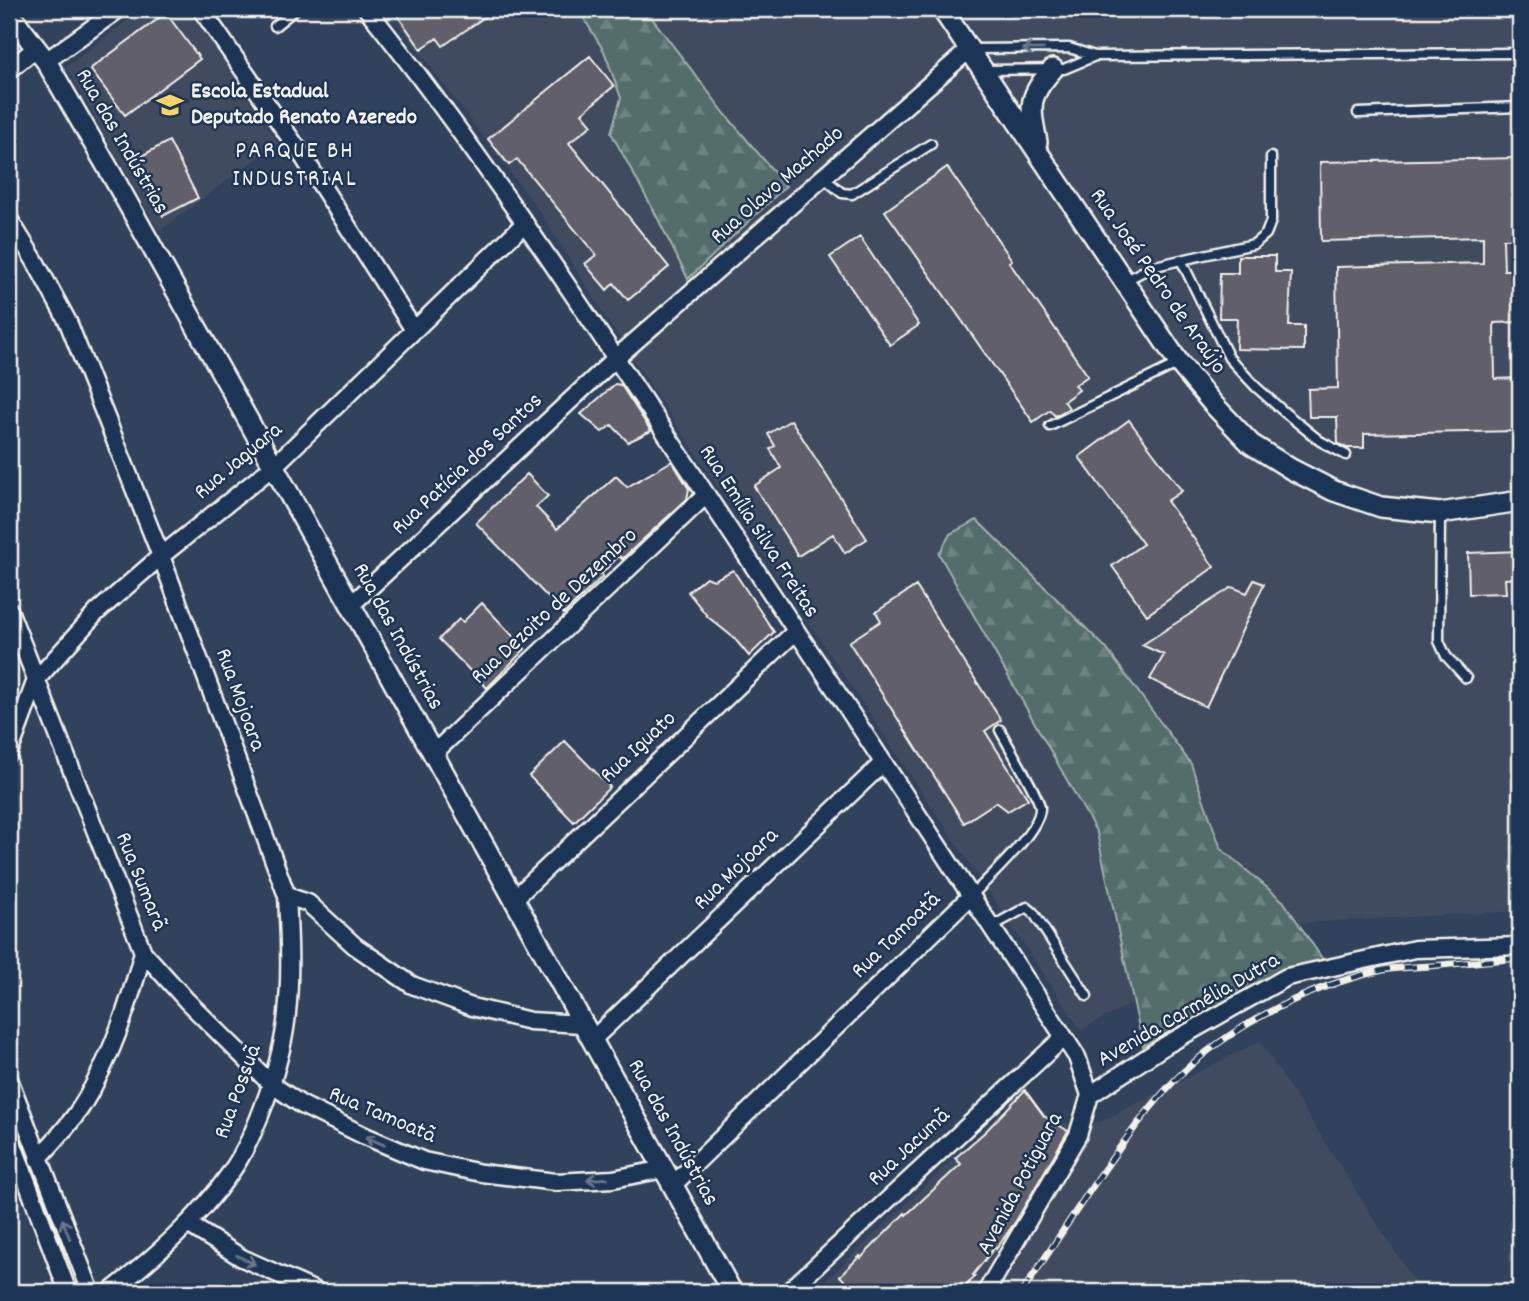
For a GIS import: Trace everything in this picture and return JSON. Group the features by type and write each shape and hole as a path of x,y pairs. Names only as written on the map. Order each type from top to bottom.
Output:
{"street":[{"path":"9,69 41,54 119,9"},
{"path":"201,9 302,155 414,330"},
{"name":"Rua Emília Silva Freitas","path":"367,9 416,70 525,223 616,358 1077,1057 1090,1095"},
{"name":"Rua José Pedro de Araújo","path":"942,9 1179,363 1251,444 1334,491 1381,507 1440,513 1520,501"},
{"name":"Rua das Indústrias","path":"9,13 41,54 274,466 732,1292"},
{"name":"Rua Olavo Machado","path":"616,358 970,49"},
{"path":"1039,153 1031,112 1036,87 1053,69"},
{"name":"Rua Mojoara","path":"9,219 36,261 68,322 161,556 287,896"},
{"name":"Rua Jaguara","path":"9,753 36,680 97,612 161,556 274,466 525,223"},
{"name":"Rua Patícia dos Santos","path":"351,605 616,358"},
{"name":"Rua Dezoito de Dezembro","path":"434,753 706,495"},
{"name":"Rua Sumarã","path":"9,610 132,929 144,952 110,1054 83,1104 38,1159"},
{"name":"Rua Iguato","path":"514,899 796,631"},
{"name":"Rua Mojoara","path":"587,1032 883,763"},
{"path":"287,896 308,903 355,946 412,985 472,1007 587,1032"},
{"name":"Rua Possuã","path":"110,1292 188,1224 231,1172 247,1146 271,1084 287,1015 290,946 287,896"},
{"name":"Rua Tamoatã","path":"144,952 196,1010 271,1084 302,1105 365,1136 424,1161 481,1173 556,1182 669,1177 971,896"},
{"name":"Avenida Carmélia Dutra","path":"1090,1095 1166,1045 1287,977 1415,949 1520,946"},
{"name":"Rua Jacumã","path":"788,1292 1064,1037"},
{"path":"9,1079 90,1292"},
{"name":"Avenida Potiguara","path":"986,1292 1079,1135 1090,1095"},
{"path":"9,1134 68,1292"},
{"path":"188,1224 242,1258 318,1292"}],"lane":[{"path":"275,26 296,9"},
{"path":"970,49 1069,48 1095,56 1520,53"},
{"path":"984,70 1064,69 1095,56"},
{"path":"1358,113 1520,107"},
{"path":"823,177 842,193 852,194 931,144"},
{"path":"1125,281 1151,267 1254,244 1266,234 1271,220 1271,157"},
{"path":"1181,260 1229,358 1283,411 1320,441 1346,455"},
{"path":"1050,426 1179,363"},
{"path":"1440,513 1438,641 1446,656 1466,678"},
{"path":"971,896 1027,836 1038,820 1040,806 1000,730"},
{"path":"991,927 1027,907 1033,912 1087,996"}],"shaded area":[{"name":"Escola Estadual Deputado Renato Azeredo","path":"143,9 188,9 278,143 159,231 66,67"},
{"path":"387,9 1520,9 1520,911 1283,924 1081,1030 616,334 540,212"},
{"path":"1260,1041 1421,1292 814,1292 1023,1092 1056,1124 1100,1122"}],"green space":[{"path":"578,9 645,9 726,115 786,186 688,279 611,133 621,98 604,51"},
{"path":"977,520 1106,648 1191,764 1221,849 1283,901 1324,961 1143,1046 1097,833 939,554 950,534"}],"building":[{"path":"393,9 496,9 443,46 437,38 421,49"},
{"path":"166,13 200,59 125,115 90,69"},
{"path":"590,56 614,86 582,113 592,125 569,143 669,267 628,300 614,283 607,290 585,264 596,255 517,159 509,165 488,139"},
{"path":"169,141 198,198 163,216 134,160"},
{"path":"1520,158 1520,238 1503,239 1504,270 1520,270 1520,322 1494,323 1495,379 1519,378 1520,431 1364,434 1364,448 1347,448 1338,443 1337,417 1309,417 1308,389 1338,388 1336,267 1483,263 1483,237 1321,241 1320,162"},
{"path":"947,167 1088,376 1075,385 1079,390 1064,401 1069,408 1055,416 1050,410 1033,422 885,211"},
{"path":"860,237 919,325 890,345 830,257"},
{"path":"1238,256 1275,256 1275,272 1291,272 1289,326 1304,326 1304,350 1236,349 1237,318 1219,318 1220,273 1238,273"},
{"path":"615,384 621,385 651,431 628,442 612,425 602,432 581,414"},
{"path":"791,420 867,539 845,553 833,534 798,556 754,486 781,468 770,449 775,446 768,434"},
{"path":"1129,420 1182,491 1167,501 1214,567 1147,615 1112,566 1143,544 1079,457"},
{"path":"672,461 689,489 687,499 622,559 619,556 601,574 603,576 564,614 476,523 527,474 548,496 536,507 557,529 616,476 627,487"},
{"path":"1520,551 1520,578 1505,579 1506,593 1469,594 1468,553"},
{"path":"733,570 774,632 749,656 734,638 708,617 688,592 706,577 714,580"},
{"path":"1254,580 1264,584 1206,707 1150,679 1164,655 1142,645 1232,587 1247,593"},
{"path":"916,586 1001,720 985,731 1028,799 1008,811 996,802 964,823 849,642 881,621 876,612"},
{"path":"482,603 525,649 487,688 439,639 459,619 463,622"},
{"path":"565,741 610,787 574,822 529,776"},
{"path":"1025,1090 1044,1116 1068,1131 1016,1221 973,1275 975,1276 961,1292 855,1292 840,1276 961,1164 955,1158 986,1131"}],"railway":[{"path":"1022,1292 1107,1165 1144,1116 1184,1071 1235,1032 1293,1000 1383,970 1520,958"}],"place":[{"name":"Escola Estadual Deputado Renato Azeredo","path":"170,105"}],"district":[{"name":"PARQUE BH INDUSTRIAL","path":"295,166"}]}
